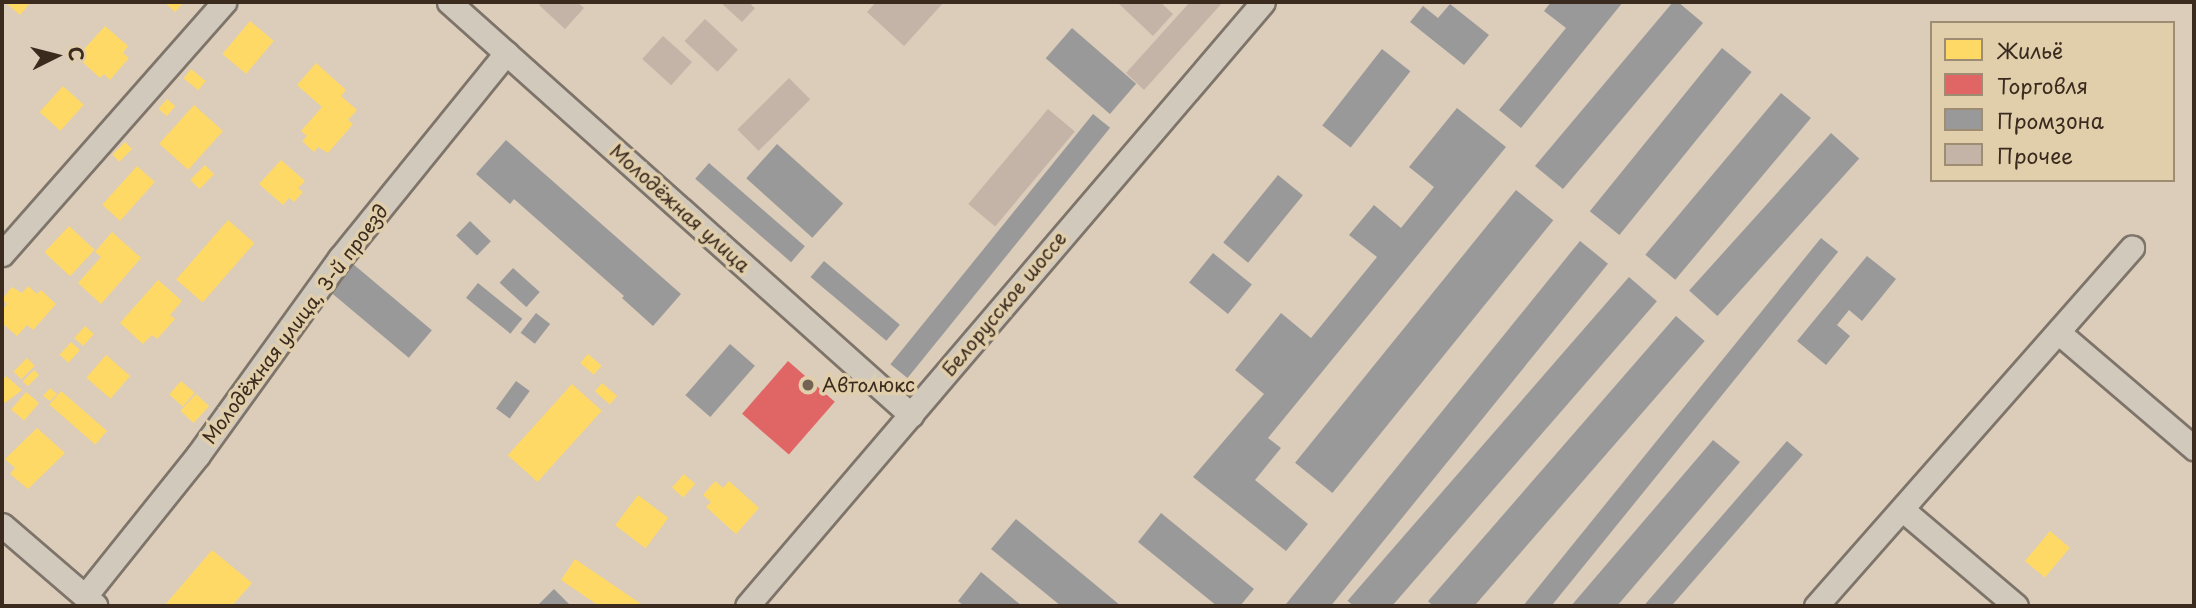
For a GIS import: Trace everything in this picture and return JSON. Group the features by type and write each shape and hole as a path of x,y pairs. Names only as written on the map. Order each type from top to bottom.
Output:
{"street":[{"path":"2,254 224,2"},
{"name":"Молодёжная улица","path":"449,2 911,415"},
{"name":"Белорусское шоссе","path":"747,606 1263,2"},
{"name":"Молодёжная улица, 3-й проезд","path":"91,601 340,258 506,52"},
{"path":"1816,606 2132,247"},
{"path":"2058,332 2194,448"},
{"path":"1903,510 2016,606"},
{"path":"2,525 91,601"}],"building: Жильё":[{"path":"5,2 31,2 20,15"},
{"path":"164,2 184,2 175,12"},
{"path":"250,21 274,41 246,74 222,54"},
{"path":"105,26 128,46 123,53 129,58 110,80 104,74 100,78 77,57"},
{"path":"316,63 346,90 341,96 357,110 348,120 353,124 328,153 318,147 314,152 302,141 307,136 301,131 322,107 297,85"},
{"path":"191,69 206,81 198,90 183,78"},
{"path":"63,86 84,105 60,131 40,112"},
{"path":"167,99 175,106 167,116 158,109"},
{"path":"194,105 223,131 188,170 159,144"},
{"path":"125,142 132,149 119,162 112,155"},
{"path":"281,160 305,181 298,188 303,192 294,202 289,198 283,205 259,184"},
{"path":"205,165 214,174 199,189 190,180"},
{"path":"137,166 155,182 120,221 102,205"},
{"path":"228,220 254,243 203,303 176,280"},
{"path":"69,226 95,250 70,276 44,252"},
{"path":"112,232 141,258 101,304 78,283 101,257 95,252"},
{"path":"158,280 182,301 170,315 175,319 157,339 152,335 143,344 120,323"},
{"path":"28,286 37,294 41,290 56,304 33,330 27,325 17,336 2,323 2,310 7,304 2,299 12,287 22,293"},
{"path":"85,326 94,334 83,346 74,338"},
{"path":"71,342 80,350 69,363 60,355"},
{"path":"588,354 602,366 594,375 580,363"},
{"path":"106,355 130,376 110,399 86,378"},
{"path":"27,358 35,366 21,379 14,371"},
{"path":"34,370 39,375 28,386 23,381"},
{"path":"6,376 22,390 5,403 2,400 2,381"},
{"path":"181,381 195,393 183,406 169,395"},
{"path":"602,383 617,396 610,404 595,391"},
{"path":"572,384 602,411 537,482 508,455"},
{"path":"50,388 57,394 50,401 43,396"},
{"path":"61,391 107,431 95,445 49,405"},
{"path":"26,392 39,403 24,421 11,410"},
{"path":"196,394 209,406 193,423 180,411"},
{"path":"37,428 65,453 28,489 10,474 15,468 5,459"},
{"path":"684,474 695,484 683,497 672,487"},
{"path":"715,481 723,488 729,481 759,508 736,534 706,507 711,502 703,495"},
{"path":"638,495 668,518 645,548 615,525"},
{"path":"2050,531 2070,548 2045,578 2025,561"},
{"path":"212,550 252,583 232,606 164,606"},
{"path":"575,559 644,606 599,606 561,580"}],"building: Торговля":[{"path":"788,361 835,402 789,455 742,414"}],"building: Промзона":[{"path":"1551,2 1623,2 1521,128 1499,110 1566,28 1544,11"},
{"path":"1673,2 1678,2 1703,23 1563,189 1535,166"},
{"path":"1450,4 1489,35 1464,65 1410,22 1423,6 1438,18"},
{"path":"1072,28 1136,84 1110,114 1046,58"},
{"path":"1722,48 1752,72 1619,235 1590,211"},
{"path":"1382,49 1410,71 1351,148 1322,125"},
{"path":"1781,93 1811,118 1675,280 1645,255"},
{"path":"1457,108 1506,147 1268,438 1281,448 1255,480 1308,524 1286,551 1193,477 1264,394 1235,370 1281,313 1311,338 1377,257 1349,235 1374,205 1401,228 1434,187 1409,167"},
{"path":"1093,114 1110,128 907,378 890,364"},
{"path":"1831,133 1859,158 1717,316 1689,291"},
{"path":"506,140 681,294 653,326 622,298 624,296 514,199 510,204 476,174"},
{"path":"777,144 843,204 812,238 746,178"},
{"path":"709,163 805,246 791,262 695,179"},
{"path":"1278,175 1303,195 1248,263 1223,243"},
{"path":"1516,190 1553,220 1332,493 1295,463"},
{"path":"470,221 491,241 477,256 456,235"},
{"path":"1821,238 1838,252 1551,606 1523,606"},
{"path":"1580,241 1608,264 1331,606 1284,606"},
{"path":"1213,253 1252,284 1228,314 1189,283"},
{"path":"1867,256 1896,279 1862,321 1849,310 1837,325 1850,336 1826,365 1797,341"},
{"path":"824,261 900,325 886,341 811,277"},
{"path":"353,264 432,330 409,358 330,292"},
{"path":"513,268 540,292 526,307 500,283"},
{"path":"1629,277 1657,301 1392,606 1354,606 1348,601"},
{"path":"478,283 522,319 510,334 466,298"},
{"path":"536,313 550,324 535,344 521,333"},
{"path":"1676,316 1705,341 1474,606 1433,606 1428,601"},
{"path":"730,344 755,366 710,417 685,395"},
{"path":"516,381 530,391 510,418 496,409"},
{"path":"1713,440 1740,462 1617,606 1571,606"},
{"path":"1787,441 1803,455 1671,606 1645,605"},
{"path":"1161,513 1254,589 1240,606 1217,606 1138,542"},
{"path":"1016,519 1121,606 1061,606 991,549"},
{"path":"981,572 1022,606 964,606 958,601"},
{"path":"554,589 571,606 537,606"}],"building: Прочее":[{"path":"542,2 577,2 584,8 565,29 539,5"},
{"path":"720,2 754,2 751,5 755,8 742,22"},
{"path":"876,2 944,2 904,46 867,12"},
{"path":"1117,2 1160,2 1173,14 1153,36"},
{"path":"1190,2 1223,2 1144,90 1126,73"},
{"path":"705,19 738,50 717,72 685,41"},
{"path":"663,36 692,62 671,85 642,59"},
{"path":"789,78 810,99 759,151 737,130"},
{"path":"1048,109 1075,131 995,226 968,204"}],"place":[{"name":"Автолюкс","path":"808,385"}]}
